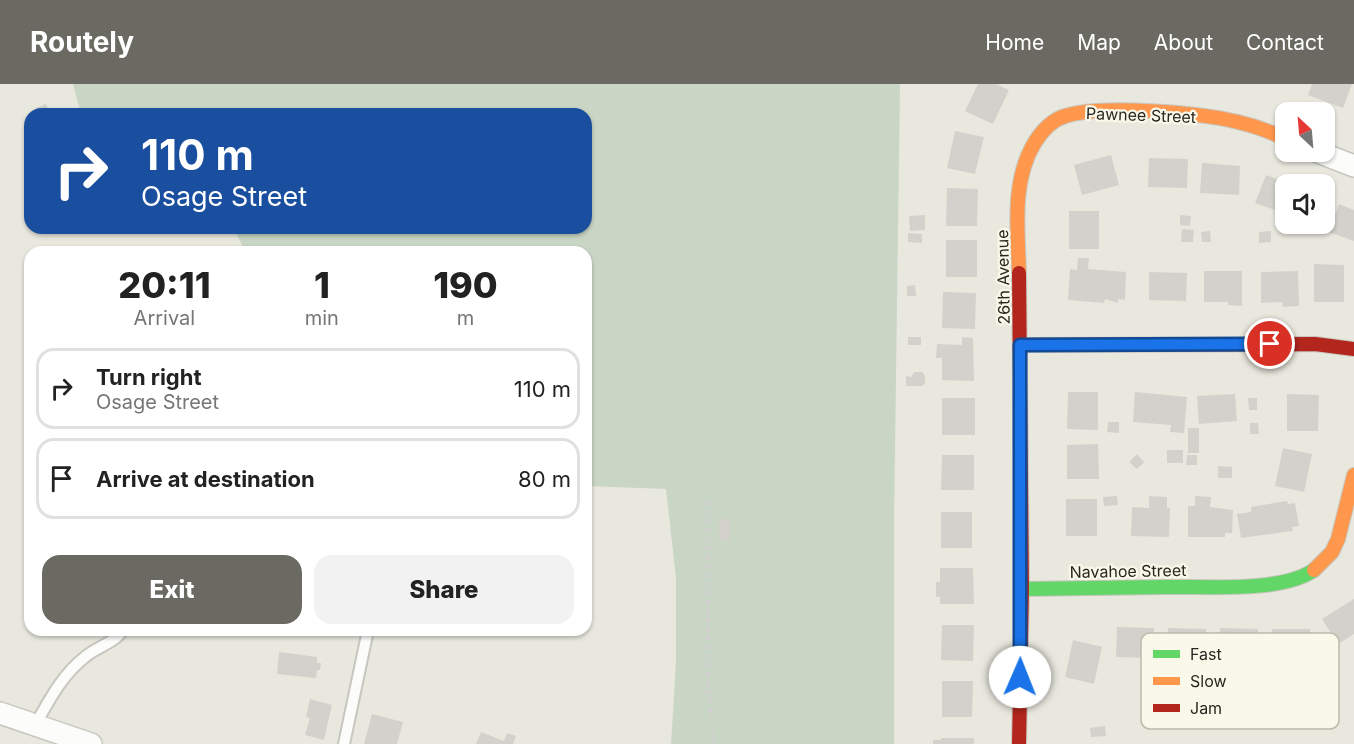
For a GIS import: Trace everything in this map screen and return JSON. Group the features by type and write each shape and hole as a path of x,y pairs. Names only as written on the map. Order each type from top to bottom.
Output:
{"street":[{"name":"Pawnee Street","path":"1018,207 1019,185 1023,169 1034,144 1062,116 1095,110 1219,118 1253,126 1275,135"},
{"path":"1335,159 1354,166"},
{"name":"26th Avenue","path":"1018,207 1022,589 1019,744"},
{"path":"1020,345 1315,344 1354,349"},
{"name":"Navahoe Street","path":"1022,589 1234,586 1280,584 1298,579 1323,562 1332,552 1338,539 1354,475"},
{"path":"0,713 91,744"}],"lane":[{"path":"35,725 64,675 87,655 120,636"},
{"path":"345,744 367,636"}],"path":[{"path":"709,501 708,681 714,744"}],"green space":[{"path":"73,84 900,84 894,525 894,744 671,744 676,662 676,578 666,489 592,486 592,246 243,246 236,234 592,234 592,108 79,108"}],"building":[{"path":"978,84 996,84 1009,90 993,124 965,111"},
{"path":"1312,84 1352,84 1343,108 1335,105 1335,102 1327,102 1308,95"},
{"path":"46,104 48,108 36,108"},
{"path":"955,131 984,137 975,174 947,168"},
{"path":"1111,155 1119,185 1082,195 1074,165"},
{"path":"1149,158 1188,159 1187,188 1148,187"},
{"path":"1202,163 1240,166 1239,195 1200,193"},
{"path":"1266,175 1275,178 1275,210 1255,203"},
{"path":"947,188 978,189 977,226 946,226"},
{"path":"1339,204 1354,210 1354,241 1335,234 1335,215"},
{"path":"1069,211 1099,211 1099,249 1069,249"},
{"path":"925,215 925,230 910,231 909,216"},
{"path":"1180,215 1191,216 1190,226 1180,225"},
{"path":"1182,229 1194,230 1193,242 1181,242"},
{"path":"1210,231 1211,242 1202,242 1201,232"},
{"path":"1271,231 1271,242 1259,243 1259,232"},
{"path":"908,233 922,234 922,243 908,242"},
{"path":"946,240 977,240 977,277 946,277"},
{"path":"1078,258 1089,258 1088,269 1126,272 1125,300 1118,299 1118,303 1105,299 1104,303 1068,300 1070,269 1077,270"},
{"path":"1314,264 1344,265 1344,302 1314,302"},
{"path":"1204,271 1242,271 1242,306 1228,305 1228,302 1204,302"},
{"path":"1298,271 1299,306 1283,307 1282,302 1261,303 1261,272"},
{"path":"1149,272 1187,273 1186,301 1149,300"},
{"path":"915,285 916,296 907,296 907,286"},
{"path":"943,292 976,293 975,329 942,328"},
{"path":"908,337 921,337 921,345 908,345"},
{"path":"962,337 973,338 974,381 942,380 942,358 936,358 937,344 962,345"},
{"path":"914,372 922,372 925,376 925,383 922,386 906,386 906,376 911,377"},
{"path":"1068,392 1098,392 1098,430 1067,429"},
{"path":"1135,392 1187,397 1184,433 1170,432 1171,425 1133,422"},
{"path":"1235,394 1237,421 1199,424 1197,396"},
{"path":"1287,394 1319,395 1318,431 1287,431"},
{"path":"942,398 975,398 975,435 942,435"},
{"path":"1248,398 1257,398 1257,410 1249,410"},
{"path":"1108,422 1119,422 1119,433 1107,432"},
{"path":"1250,423 1258,423 1259,434 1250,434"},
{"path":"1188,428 1199,428 1199,453 1188,453"},
{"path":"1098,444 1099,479 1067,479 1067,445"},
{"path":"1283,448 1312,454 1304,492 1275,486"},
{"path":"1167,450 1183,450 1183,463 1167,463"},
{"path":"1137,454 1144,462 1137,469 1129,462"},
{"path":"942,455 974,455 974,490 941,490"},
{"path":"1187,455 1197,455 1197,465 1186,465"},
{"path":"1218,466 1232,467 1232,478 1218,478"},
{"path":"1117,496 1118,505 1104,506 1103,497"},
{"path":"1149,496 1167,497 1167,507 1170,508 1169,537 1131,536 1132,507 1149,508"},
{"path":"1195,496 1211,497 1210,507 1233,510 1232,533 1225,533 1225,537 1188,537 1188,506 1195,506"},
{"path":"1066,499 1097,499 1097,536 1066,536"},
{"path":"1287,501 1288,504 1295,503 1299,526 1292,527 1293,531 1241,538 1237,514 1251,512 1251,507"},
{"path":"941,512 972,512 972,548 941,548"},
{"path":"719,519 730,519 730,541 719,541"},
{"path":"940,568 973,568 974,604 940,604 940,597 936,597 936,582 940,582"},
{"path":"1354,599 1354,634 1339,643 1339,633 1331,633 1322,619"},
{"path":"942,625 974,625 973,661 941,660"},
{"path":"1117,627 1154,628 1154,633 1141,633 1141,658 1116,657"},
{"path":"1168,628 1206,629 1206,633 1168,633"},
{"path":"1220,628 1258,629 1258,633 1220,633"},
{"path":"1272,629 1310,629 1310,633 1272,633"},
{"path":"1073,640 1102,647 1094,684 1065,677"},
{"path":"279,652 317,657 317,663 321,663 316,678 277,674"},
{"path":"942,681 973,681 972,717 942,717"},
{"path":"310,699 332,705 324,740 305,735 310,718 306,717"},
{"path":"372,714 403,722 397,744 364,744"},
{"path":"1105,726 1106,736 1091,737 1090,728"},
{"path":"481,732 504,741 507,733 516,736 513,744 476,744"},
{"path":"941,738 974,738 974,744 933,744 933,740 941,740"}],"traffic: fast":[{"path":"1022,589 1242,587 1283,582 1314,570"}],"traffic: slow":[{"path":"1019,273 1017,223 1022,173 1035,142 1056,120 1081,112 1151,111 1238,122 1275,134"},
{"path":"1314,570 1332,552 1338,539 1354,475"}],"traffic: jam":[{"path":"1019,273 1022,589 1019,744"},
{"path":"1020,345 1315,344 1354,349"}],"route":[{"path":"1020,677 1022,589 1020,345 1270,344"}]}
